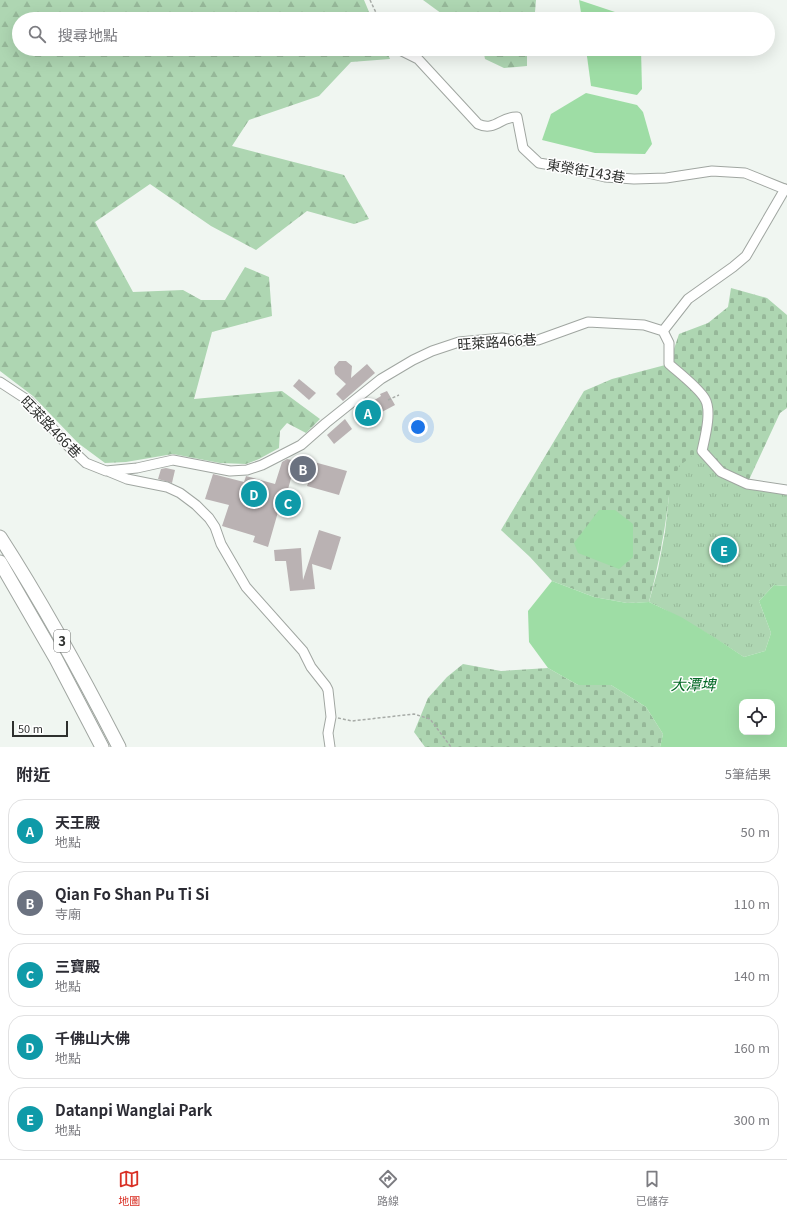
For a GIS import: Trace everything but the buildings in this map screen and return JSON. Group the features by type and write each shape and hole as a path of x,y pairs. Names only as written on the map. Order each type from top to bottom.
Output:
{"highway":[{"name":"3","path":"0,538 26,578 86,682 119,747"},
{"name":"3","path":"0,562 56,659 102,747"}],"lane":[{"name":"東榮街143巷","path":"412,56 418,59 478,124 483,127 498,124 509,116 517,117 523,148 540,163 604,177 634,179 666,178 712,171 745,173 786,190"},
{"path":"786,190 746,256 688,299 663,331 669,342 669,364 705,399 708,418 702,451 721,472 747,484 787,490"},
{"name":"旺萊路466巷","path":"0,382 29,400 68,446 86,463 106,471 137,468 173,460 230,471 248,470 262,465 301,445 326,423 381,380 413,360 432,351 459,342 502,338 519,341 538,340 588,322 644,325 663,331"},
{"path":"106,471 127,479 167,488 180,493 196,505 209,518 215,527 221,544 246,587 303,651 311,666 326,686 328,690 331,717 328,733 330,747"}],"path":[{"path":"370,0 376,12"},
{"path":"388,400 399,395"},
{"path":"331,717 352,721 414,714 430,720 450,747"}],"green space":[{"path":"0,0 364,0 369,12 12,12 12,56 389,56 390,59 351,62 319,96 249,120 232,146 344,175 369,219 354,224 307,211 256,250 211,226 150,184 95,222 133,292 183,290 201,300 225,300 245,267 269,277 272,316 212,332 194,399 282,391 320,419 306,433 287,423 280,431 279,448 246,464 220,463 173,454 126,462 105,463 78,443 33,396 0,371"},
{"path":"423,0 536,0 535,12 439,12"},
{"path":"484,56 527,56 527,66 504,68 485,59"},
{"path":"731,288 767,298 787,315 787,408 780,413 747,484 669,496 661,549 649,602 627,603 594,597 552,581 530,557 501,530 584,391 612,379 669,364 679,334 708,323 728,307"},
{"path":"699,451 719,476 747,489 787,494 787,586 774,585 759,601 771,633 765,651 744,657 674,614 649,602 658,569 665,532 669,496 679,466"},
{"path":"463,664 501,671 548,668 578,685 611,685 646,707 663,734 660,747 425,747 414,732 428,698 447,677"}],"water":[{"path":"579,0 615,12 581,12"},
{"path":"587,56 641,56 642,89 637,95 591,86"},
{"path":"586,93 637,105 643,112 652,144 645,154 595,153 542,140 551,114"},
{"path":"599,510 615,510 633,524 633,557 619,569 578,553 574,543"},
{"name":"大潭埤","path":"552,581 594,597 627,603 649,602 681,617 744,657 765,651 771,633 759,601 774,585 787,586 787,747 660,747 663,734 646,707 611,685 578,685 548,668 529,642 528,611"}],"place":[{"name":"天王殿","path":"368,413"},
{"name":"Qian Fo Shan Pu Ti Si","path":"303,469"},
{"name":"千佛山大佛","path":"254,494"},
{"name":"三寶殿","path":"288,503"},
{"name":"Datanpi Wanglai Park","path":"724,550"}]}
